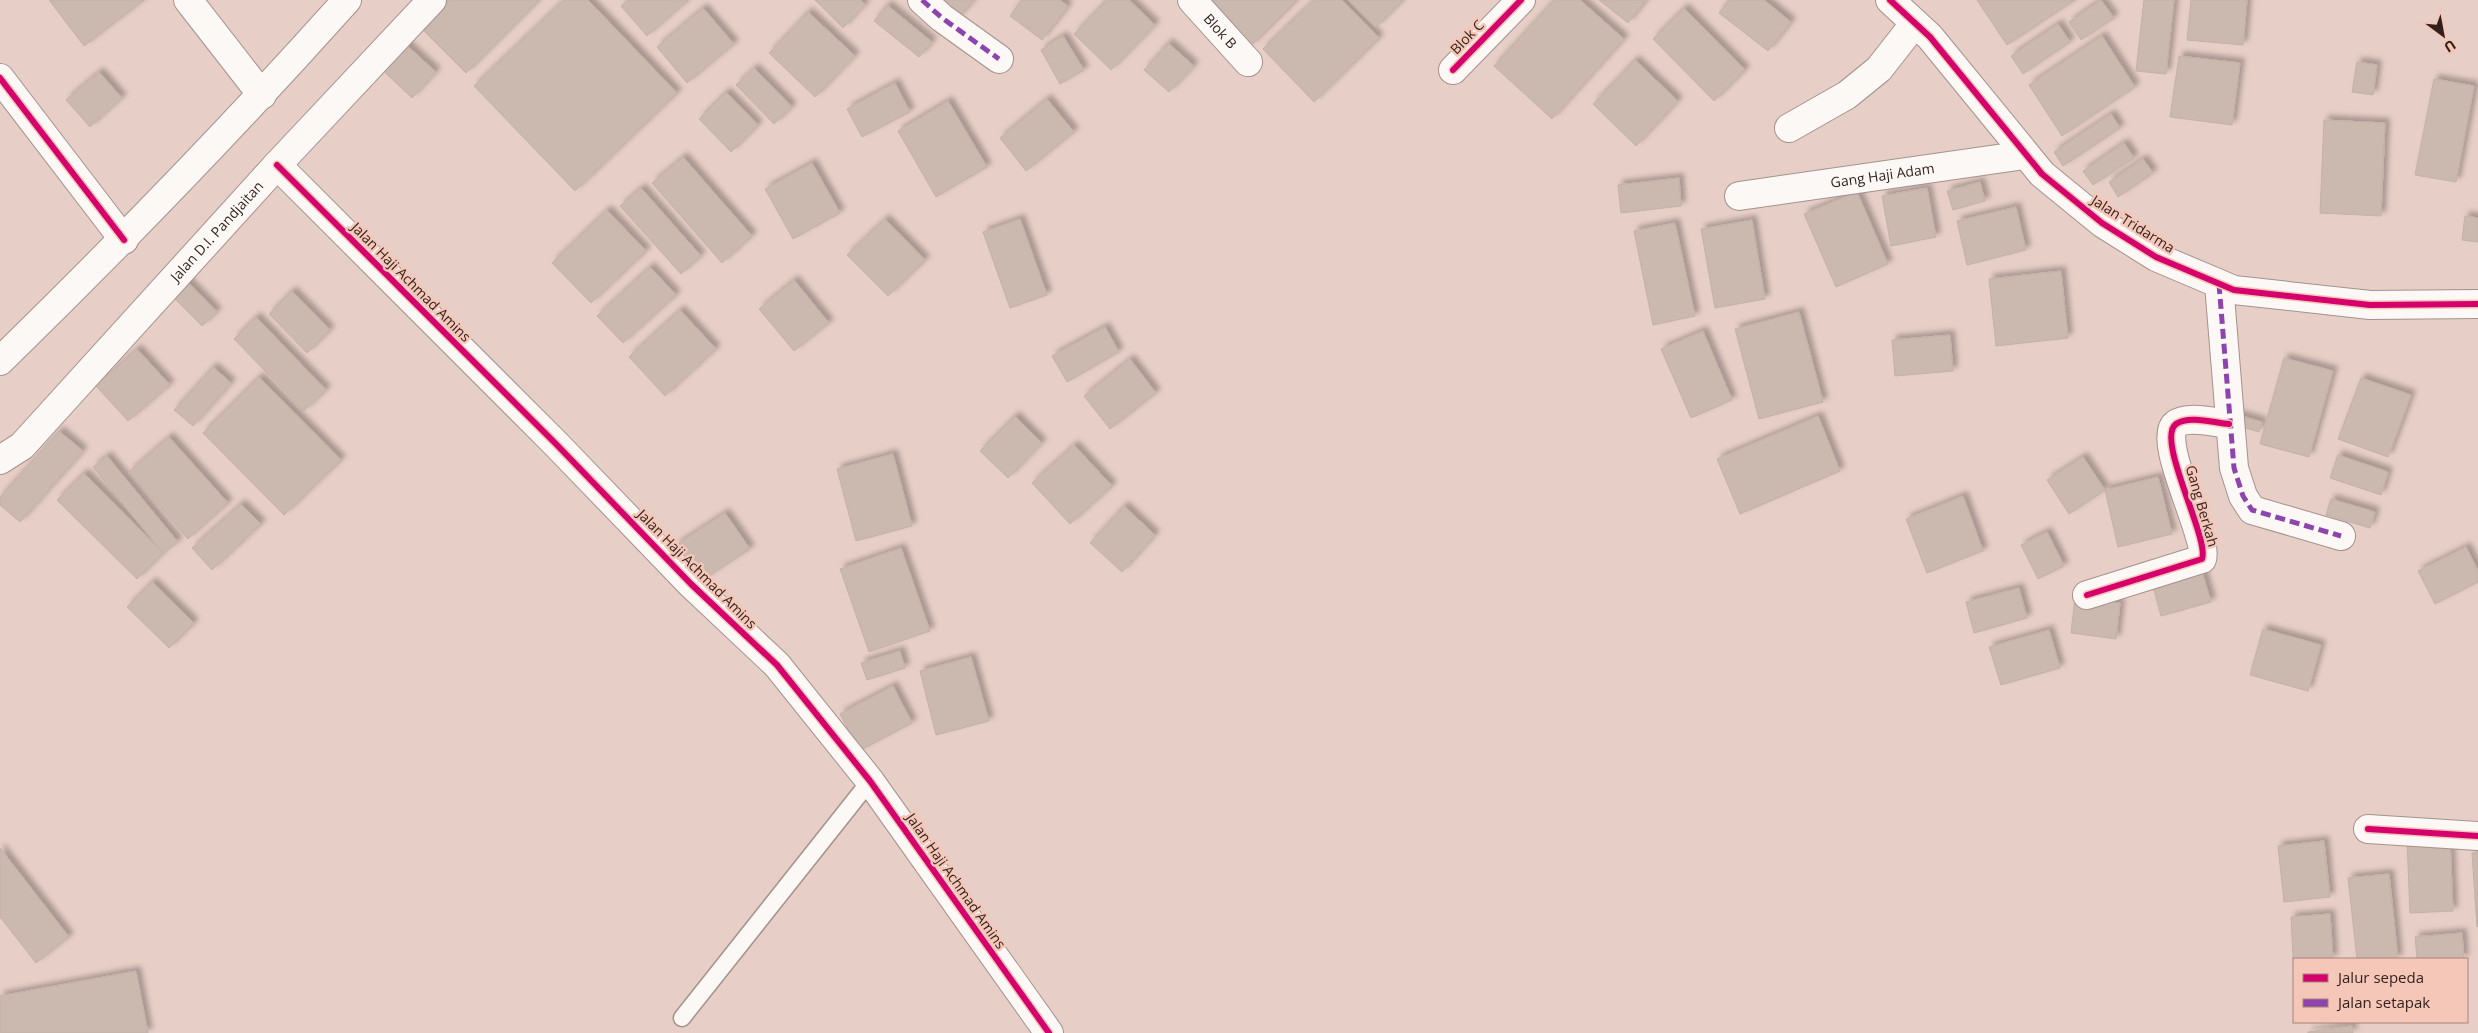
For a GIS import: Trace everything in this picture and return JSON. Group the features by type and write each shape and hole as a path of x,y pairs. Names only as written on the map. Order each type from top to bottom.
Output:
{"main road":[{"path":"188,0 262,95"},
{"path":"0,361 124,240 262,95 347,0"},
{"name":"Jalan D.I. Pandjaitan","path":"0,460 28,439 277,165 432,0"},
{"path":"922,0 942,18 999,59"},
{"name":"Blok B","path":"1192,0 1248,62"},
{"name":"Blok C","path":"1453,70 1521,0"},
{"name":"Jalan Tridarma","path":"1890,0 1930,37 2042,174 2102,222 2156,257 2234,290 2370,305 2478,304"},
{"path":"1789,128 1847,95 1879,69 1915,23"},
{"path":"0,78 124,240"},
{"name":"Gang Haji Adam","path":"1739,196 2025,155"},
{"name":"Jalan Haji Achmad Amins","path":"277,165 550,437 691,584 777,665 870,781 1049,1033"},
{"path":"2219,284 2234,468 2244,496 2252,510 2341,536"},
{"name":"Gang Berkah","path":"2087,595 2202,559 2204,547 2186,500 2171,441 2173,429 2176,424 2185,421 2229,424"},
{"path":"2368,829 2478,836"}],"lane":[{"path":"682,1018 870,781"}],"building":[{"path":"49,0 144,0 84,46"},
{"path":"449,0 539,0 466,73 421,28"},
{"path":"564,0 588,0 677,93 575,191 474,86"},
{"path":"628,0 688,0 647,36 621,6"},
{"path":"815,0 861,0 865,5 843,28"},
{"path":"931,0 974,0 954,22"},
{"path":"1022,0 1060,0 1068,6 1042,40 1010,16"},
{"path":"1107,0 1129,0 1155,25 1111,70 1074,34"},
{"path":"1206,0 1297,0 1252,45"},
{"path":"1314,0 1342,0 1379,38 1314,102 1263,49"},
{"path":"1348,0 1403,0 1376,27"},
{"path":"1554,0 1580,0 1624,39 1552,119 1494,66"},
{"path":"1599,0 1646,0 1628,23"},
{"path":"1729,0 1764,0 1791,22 1768,51 1719,13"},
{"path":"1977,0 2075,0 2007,45"},
{"path":"2101,0 2114,18 2081,40 2069,22"},
{"path":"2144,0 2174,0 2166,74 2136,71"},
{"path":"2191,0 2247,0 2243,45 2187,40"},
{"path":"887,5 932,42 919,57 874,21"},
{"path":"703,8 734,44 687,83 657,47"},
{"path":"1684,8 1745,70 1714,101 1653,39"},
{"path":"808,12 855,56 815,97 769,53"},
{"path":"2058,24 2070,42 2023,74 2011,56"},
{"path":"1063,36 1084,70 1060,84 1041,50"},
{"path":"2102,36 2135,87 2062,136 2029,85"},
{"path":"402,41 436,72 412,98 378,66"},
{"path":"1168,43 1194,66 1169,92 1144,70"},
{"path":"2179,56 2240,63 2232,125 2170,117"},
{"path":"1635,60 1678,101 1636,146 1593,104"},
{"path":"2357,62 2377,65 2373,95 2352,92"},
{"path":"754,68 792,107 774,124 736,85"},
{"path":"99,72 122,98 90,127 66,100"},
{"path":"2434,79 2474,86 2456,182 2415,175"},
{"path":"895,83 910,112 862,137 847,109"},
{"path":"726,92 758,125 731,152 699,119"},
{"path":"1047,99 1074,132 1026,171 1000,138"},
{"path":"948,101 987,167 936,197 898,131"},
{"path":"2111,114 2120,128 2063,166 2054,152"},
{"path":"2324,120 2385,123 2381,216 2320,213"},
{"path":"2124,143 2134,158 2093,185 2083,171"},
{"path":"683,157 752,236 722,263 652,183"},
{"path":"2143,159 2153,173 2118,197 2109,182"},
{"path":"812,163 840,213 793,239 765,189"},
{"path":"1679,178 1681,206 1621,213 1618,185"},
{"path":"1980,182 1985,201 1953,210 1947,191"},
{"path":"641,188 701,256 681,274 620,206"},
{"path":"1927,188 1936,237 1891,246 1882,196"},
{"path":"1857,192 1888,264 1836,287 1804,214"},
{"path":"2016,207 2026,250 1967,265 1957,221"},
{"path":"607,210 646,251 591,303 552,263"},
{"path":"2465,216 2478,218 2478,242 2462,240"},
{"path":"885,219 925,260 888,296 847,255"},
{"path":"1020,219 1047,295 1010,308 983,232"},
{"path":"1752,220 1765,299 1715,308 1701,229"},
{"path":"1675,223 1695,316 1653,325 1634,231"},
{"path":"650,267 676,295 623,343 597,316"},
{"path":"2061,271 2068,338 1996,346 1989,279"},
{"path":"184,278 217,312 202,326 169,293"},
{"path":"794,280 829,323 794,351 759,309"},
{"path":"292,291 330,330 307,353 269,314"},
{"path":"680,310 716,349 665,396 629,357"},
{"path":"1799,312 1823,402 1759,419 1735,329"},
{"path":"256,317 326,390 304,411 234,339"},
{"path":"1105,327 1119,352 1067,382 1052,356"},
{"path":"1703,331 1732,400 1691,418 1661,349"},
{"path":"1950,335 1953,371 1895,376 1892,340"},
{"path":"137,349 170,385 128,421 96,386"},
{"path":"2284,358 2333,371 2309,457 2260,444"},
{"path":"1130,359 1156,393 1110,429 1084,396"},
{"path":"213,367 231,383 193,426 174,410"},
{"path":"259,377 341,460 284,515 203,433"},
{"path":"2361,378 2411,395 2388,457 2338,439"},
{"path":"2235,414 2262,422 2259,432 2233,424"},
{"path":"1015,416 1042,443 1008,478 980,451"},
{"path":"1818,416 1840,471 1740,514 1717,459"},
{"path":"59,431 83,451 20,522 0,505 0,497"},
{"path":"169,437 228,503 188,539 129,472"},
{"path":"1074,445 1112,486 1070,524 1032,483"},
{"path":"893,454 912,526 856,541 837,469"},
{"path":"2338,455 2388,472 2381,495 2330,478"},
{"path":"107,456 178,542 163,553 93,467"},
{"path":"2083,457 2105,490 2069,514 2047,480"},
{"path":"84,473 163,553 137,579 57,500"},
{"path":"2158,477 2172,534 2118,547 2105,490"},
{"path":"1963,496 1983,551 1927,573 1906,519"},
{"path":"2331,499 2375,512 2370,528 2326,515"},
{"path":"241,504 261,524 212,570 192,548"},
{"path":"1124,506 1155,535 1122,572 1090,543"},
{"path":"725,513 750,549 701,581 676,545"},
{"path":"2047,532 2064,566 2038,579 2021,545"},
{"path":"2466,547 2478,571 2478,582 2435,604 2418,571"},
{"path":"901,548 930,631 869,652 840,569"},
{"path":"2201,568 2211,602 2161,616 2152,583"},
{"path":"152,582 194,623 169,648 127,607"},
{"path":"2019,588 2027,618 1974,633 1966,602"},
{"path":"2075,598 2120,603 2116,639 2071,633"},
{"path":"2263,629 2321,645 2308,691 2250,675"},
{"path":"2049,630 2060,668 2001,685 1989,647"},
{"path":"900,651 905,668 867,680 861,663"},
{"path":"971,657 989,721 936,735 920,671"},
{"path":"893,686 912,723 859,751 840,714"},
{"path":"2450,839 2453,911 2410,913 2407,841"},
{"path":"2324,841 2330,897 2284,902 2278,846"},
{"path":"0,848 69,937 36,963 0,917"},
{"path":"2472,853 2478,853 2477,927"},
{"path":"2389,874 2398,958 2357,958 2348,878"},
{"path":"2330,914 2333,958 2293,958 2291,917"},
{"path":"2462,933 2464,958 2417,958 2415,937"},
{"path":"136,971 148,1033 0,1033 0,996"},
{"path":"2352,1026 2353,1033 2308,1033 2308,1032"}],"marked path":[{"path":"922,0 942,18 999,59"},
{"path":"2219,284 2234,468 2243,496 2252,510 2341,536"}],"cycle path":[{"path":"1453,70 1521,0"},
{"path":"1890,0 1930,37 2042,174 2102,223 2156,257 2234,290 2370,305 2478,304"},
{"path":"0,78 124,240"},
{"path":"277,165 556,444 691,584 777,665 870,781 1049,1033"},
{"path":"2087,595 2202,559 2202,548 2198,532 2172,449 2171,433 2176,424 2181,421 2202,420 2229,424"},
{"path":"2368,829 2478,836"}]}
